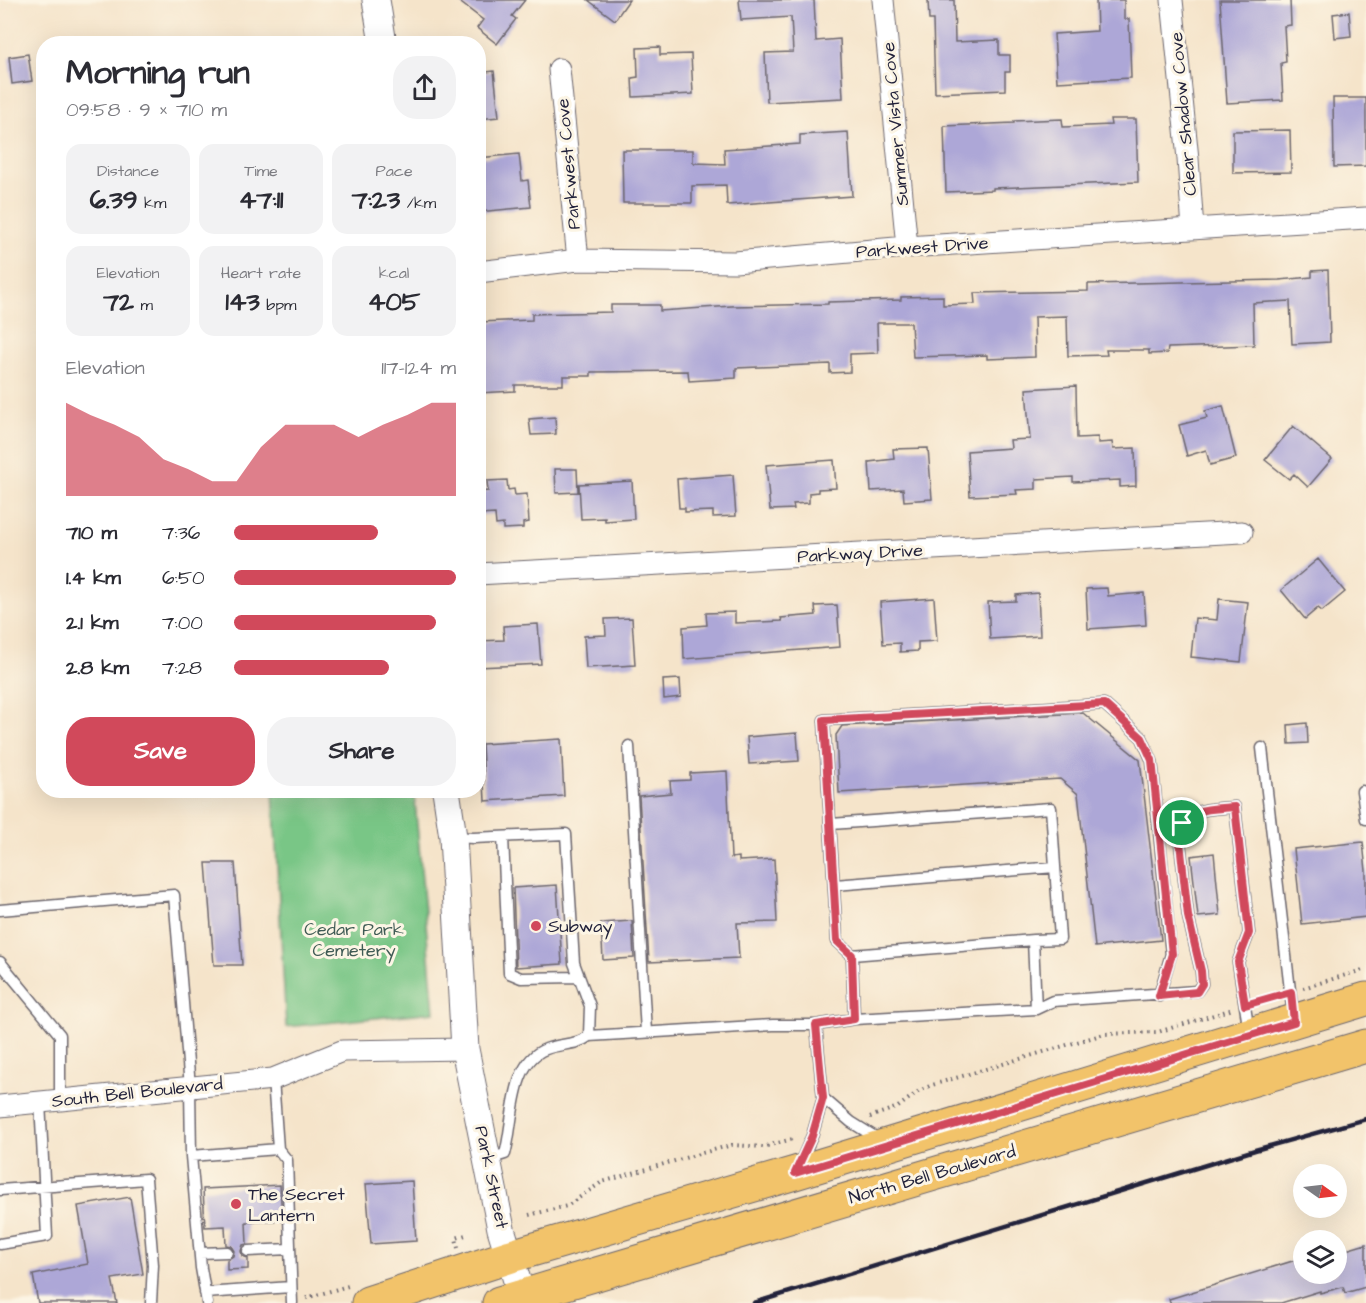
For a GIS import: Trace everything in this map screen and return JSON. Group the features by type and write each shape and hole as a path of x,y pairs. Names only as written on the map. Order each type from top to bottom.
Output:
{"main road":[{"path":"368,1303 510,1256 888,1145 1247,1020 1292,1007 1366,999"},
{"name":"North Bell Boulevard","path":"515,1301 1366,1046"}],"street":[{"path":"376,0 381,36"},
{"name":"Summer Vista Cove","path":"883,0 907,248"},
{"name":"Clear Shadow Cove","path":"1172,0 1193,229"},
{"name":"Parkwest Cove","path":"559,69 578,260"},
{"name":"Parkwest Drive","path":"486,271 578,260 735,262 907,248 1366,218"},
{"name":"Parkway Drive","path":"486,574 1242,532"},
{"name":"Park Street","path":"447,798 453,837 465,1049 501,1229 510,1256 515,1301"},
{"name":"South Bell Boulevard","path":"0,1106 273,1079 342,1051 465,1049"}],"lane":[{"path":"854,1019 852,955 837,941 824,720 1104,704 1142,738 1152,760 1172,954 1159,996"},
{"path":"629,746 646,1032"},
{"path":"1262,748 1292,1007"},
{"path":"1362,791 1366,819"},
{"path":"488,1159 505,1154 521,1075 531,1059 544,1049 581,1042 590,1036 816,1025 854,1019 1036,1009 1053,1001 1197,992 1202,984 1201,971 1188,916 1179,833 1182,823 1192,813 1211,808 1235,807 1249,933 1238,962 1247,1020"},
{"path":"831,824 1051,808 1060,939 852,955"},
{"path":"453,837 566,834 574,963 590,1006 590,1036"},
{"path":"502,837 509,973 521,978 579,977"},
{"path":"835,885 1056,867"},
{"path":"0,910 174,895 190,1087 191,1155 206,1298 291,1287"},
{"path":"1033,940 1036,1009"},
{"path":"0,962 60,1035 50,1101 45,1187 47,1236 0,1244"},
{"path":"795,1173 812,1136 823,1098 816,1025"},
{"path":"273,1079 278,1149 287,1160 292,1303"},
{"path":"823,1098 851,1122 888,1145"},
{"path":"191,1155 278,1149"},
{"path":"0,1190 146,1179 153,1265 151,1303"},
{"path":"248,1251 289,1249"},
{"path":"200,1254 226,1252"}],"path":[{"path":"863,1119 898,1107 919,1090 932,1084 1104,1034 1158,1032 1247,1020 1292,1007 1366,969"},
{"path":"529,1215 567,1206 602,1182 702,1153 732,1145 763,1147 799,1137"}],"green space":[{"name":"Cedar Park Cemetery","path":"273,798 415,798 434,1012 286,1027"}],"building":[{"path":"457,0 525,0 512,16 516,19 497,44 477,28 483,20"},
{"path":"588,0 629,0 615,20"},
{"path":"739,0 814,0 816,41 840,39 843,98 767,102 765,53 793,52 791,17 741,20"},
{"path":"928,0 954,0 955,42 999,40 999,55 1010,55 1010,72 1005,72 1005,90 935,93 933,20 929,20"},
{"path":"1096,0 1124,0 1124,19 1129,19 1131,78 1057,82 1054,34 1097,31"},
{"path":"1220,0 1290,0 1291,25 1284,26 1286,62 1281,63 1283,100 1227,103"},
{"path":"1349,12 1351,36 1335,38 1333,14"},
{"path":"660,47 660,55 691,54 693,94 633,97 632,78 638,77 637,48"},
{"path":"28,54 32,81 12,84 9,57"},
{"path":"494,71 499,117 486,118 486,72"},
{"path":"1333,98 1366,98 1366,166 1334,167"},
{"path":"1062,119 1063,127 1111,125 1110,119 1136,119 1138,182 946,192 944,126"},
{"path":"1290,130 1291,172 1233,173 1233,131"},
{"path":"848,132 852,196 727,205 726,185 692,186 692,203 623,203 622,150 693,150 693,163 725,164 724,149 800,144 800,135"},
{"path":"519,154 522,181 528,180 531,207 486,211 486,157"},
{"path":"1328,270 1330,342 1292,344 1290,301 1253,303 1254,345 1168,348 1167,353 1149,354 1149,350 1106,350 1107,355 1068,356 1067,316 1034,317 1035,357 987,359 987,355 913,357 911,323 877,323 878,353 850,354 850,372 830,373 830,364 736,368 736,378 689,381 688,371 591,372 591,376 563,376 563,385 515,385 515,391 486,393 486,322 532,320 532,314 611,312 611,305 660,305 660,311 732,306 828,304 828,302 901,300 901,297 943,296 943,305 975,304 974,293 1088,291 1088,284 1279,280 1312,277 1312,271"},
{"path":"1076,386 1077,438 1098,437 1098,443 1112,442 1113,449 1135,448 1136,486 1120,487 1120,480 1073,482 1073,477 1036,479 1036,489 1016,490 1017,494 970,496 967,451 1011,448 1010,440 1030,439 1026,389"},
{"path":"1223,406 1236,458 1210,465 1206,450 1187,456 1179,425 1207,418 1205,411"},
{"path":"555,417 556,434 531,435 529,419"},
{"path":"1293,426 1332,459 1308,487 1294,474 1289,479 1265,460"},
{"path":"928,448 932,499 904,501 903,489 871,491 869,462 894,459 893,449"},
{"path":"834,460 836,488 818,489 818,492 809,493 809,503 793,504 794,509 770,510 766,465"},
{"path":"555,469 577,469 578,492 556,493"},
{"path":"733,475 736,516 713,517 713,511 685,512 685,508 679,508 677,479"},
{"path":"507,480 508,490 514,489 515,495 527,494 529,522 523,523 523,528 503,529 503,524 496,525 495,514 486,515 487,481"},
{"path":"632,481 634,519 605,521 605,518 581,519 579,484"},
{"path":"1318,559 1345,592 1322,611 1318,608 1305,619 1281,590"},
{"path":"1107,588 1108,596 1144,593 1146,625 1088,629 1086,589"},
{"path":"1038,593 1040,636 990,639 988,602 1016,601 1016,595"},
{"path":"934,598 937,641 918,642 918,651 900,652 900,643 883,644 880,602"},
{"path":"1219,599 1248,602 1241,662 1191,657 1195,618 1217,620"},
{"path":"837,605 840,647 684,659 683,627 707,625 706,613 735,612 735,623 782,621 781,618 816,615 815,606"},
{"path":"632,618 635,665 586,668 584,636 606,635 605,619"},
{"path":"538,624 541,664 486,667 486,641 504,640 503,626"},
{"path":"680,679 681,697 664,699 663,680"},
{"path":"1083,713 1140,760 1161,940 1095,947 1078,794 1060,779 839,793 836,735 842,726"},
{"path":"1307,723 1308,743 1289,744 1288,725"},
{"path":"797,733 799,761 749,764 747,737"},
{"path":"561,739 564,796 485,801 486,744"},
{"path":"727,771 731,858 739,857 739,861 774,859 777,922 737,923 739,958 649,962 639,796 671,793 670,781 690,780 690,773"},
{"path":"1363,842 1366,871 1366,917 1302,924 1294,849"},
{"path":"1214,853 1220,915 1198,917 1191,856"},
{"path":"206,863 235,863 242,965 214,965"},
{"name":"Subway","path":"557,885 562,964 516,967 513,888"},
{"path":"632,921 634,958 603,960 601,923"},
{"path":"412,1181 416,1241 371,1244 366,1184"},
{"path":"280,1185 282,1221 246,1222 247,1244 243,1245 241,1251 242,1256 248,1258 248,1269 227,1270 227,1260 233,1256 234,1251 231,1246 226,1245 225,1226 205,1227 203,1189"},
{"path":"130,1197 143,1274 112,1279 117,1303 38,1303 33,1275 88,1264 78,1206"},
{"path":"1366,1244 1366,1287 1345,1293 1343,1287 1320,1293 1320,1291 1281,1303 1170,1303 1169,1299 1293,1261 1293,1284 1347,1284 1347,1250"}],"railway":[{"path":"754,1303 1255,1150 1366,1119"}],"place":[{"name":"Subway","path":"536,926"},
{"name":"The Secret Lantern","path":"236,1204"}],"route":[{"path":"1104,704 1142,738 1152,760 1172,954 1159,996 1197,992 1202,984 1188,916 1179,833 1182,823 1192,813 1211,808 1235,807 1249,933 1238,962 1245,1005 1291,992 1294,1022 795,1173 812,1136 823,1098 816,1025 854,1019 852,955 837,941 824,720 1104,704"}]}
